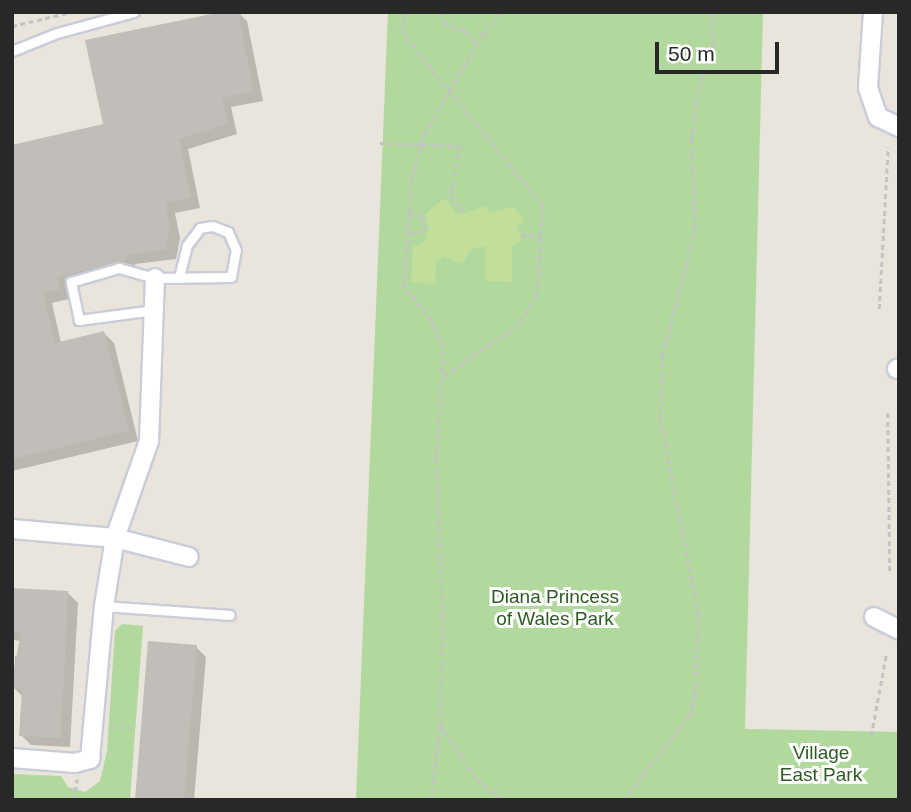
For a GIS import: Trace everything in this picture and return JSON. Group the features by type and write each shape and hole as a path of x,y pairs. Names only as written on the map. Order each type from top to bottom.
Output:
{"street":[{"path":"873,12 868,89 878,117 899,127"},
{"path":"12,758 75,763 90,760 104,606 115,538 149,441 155,278"},
{"path":"12,529 115,538 189,557"},
{"path":"874,617 899,630"}],"lane":[{"path":"12,51 57,33 134,12"},
{"path":"154,310 79,320 71,282 119,268 155,278 179,278 231,277 236,250 228,232 212,226 200,228 187,246 179,278"},
{"path":"104,606 230,615"}],"path":[{"path":"12,26 71,12"},
{"path":"407,12 402,29 447,93 516,168 543,205 537,296 519,325 442,378"},
{"path":"442,12 444,24 465,31 477,43"},
{"path":"431,800 440,724 442,617 436,458 443,348 431,320 404,287 411,178 421,144 447,93 477,43 501,12"},
{"path":"623,800 690,715 695,694 698,614 660,419 662,356 695,229 691,140 698,89 713,44 712,12"},
{"path":"380,143 460,146 451,195 463,212"},
{"path":"879,309 888,147"},
{"path":"408,234 425,230 422,217 409,213"},
{"path":"521,235 541,236"},
{"path":"888,413 890,574"},
{"path":"871,736 886,656"},
{"path":"440,724 477,780 504,800"},
{"path":"18,800 27,800"}],"green space":[{"name":"Diana Princess of Wales Park","path":"388,12 763,12 745,729 899,732 899,800 356,800"},
{"path":"445,198 457,215 487,206 489,213 513,207 521,216 523,223 516,226 522,241 512,246 512,282 486,281 486,246 470,250 462,264 444,256 436,263 435,284 411,282 413,247 425,241 429,227 425,214"},
{"path":"122,624 143,626 130,800 12,800 12,774 61,776 68,787 85,792 100,781 107,751 115,631"}],"building":[{"path":"221,12 238,12 254,91 222,98 228,124 179,139 191,198 166,203 170,227 166,249 126,255 127,260 57,277 60,289 43,293 55,343 104,331 129,431 12,459 12,145 103,124 85,40"},
{"path":"12,588 68,591 61,738 19,736 22,689 12,688 12,681 21,632 12,632"},
{"path":"148,641 197,645 184,800 135,800"}],"park label":[{"name":"Village East Park","path":"821,764"}]}
